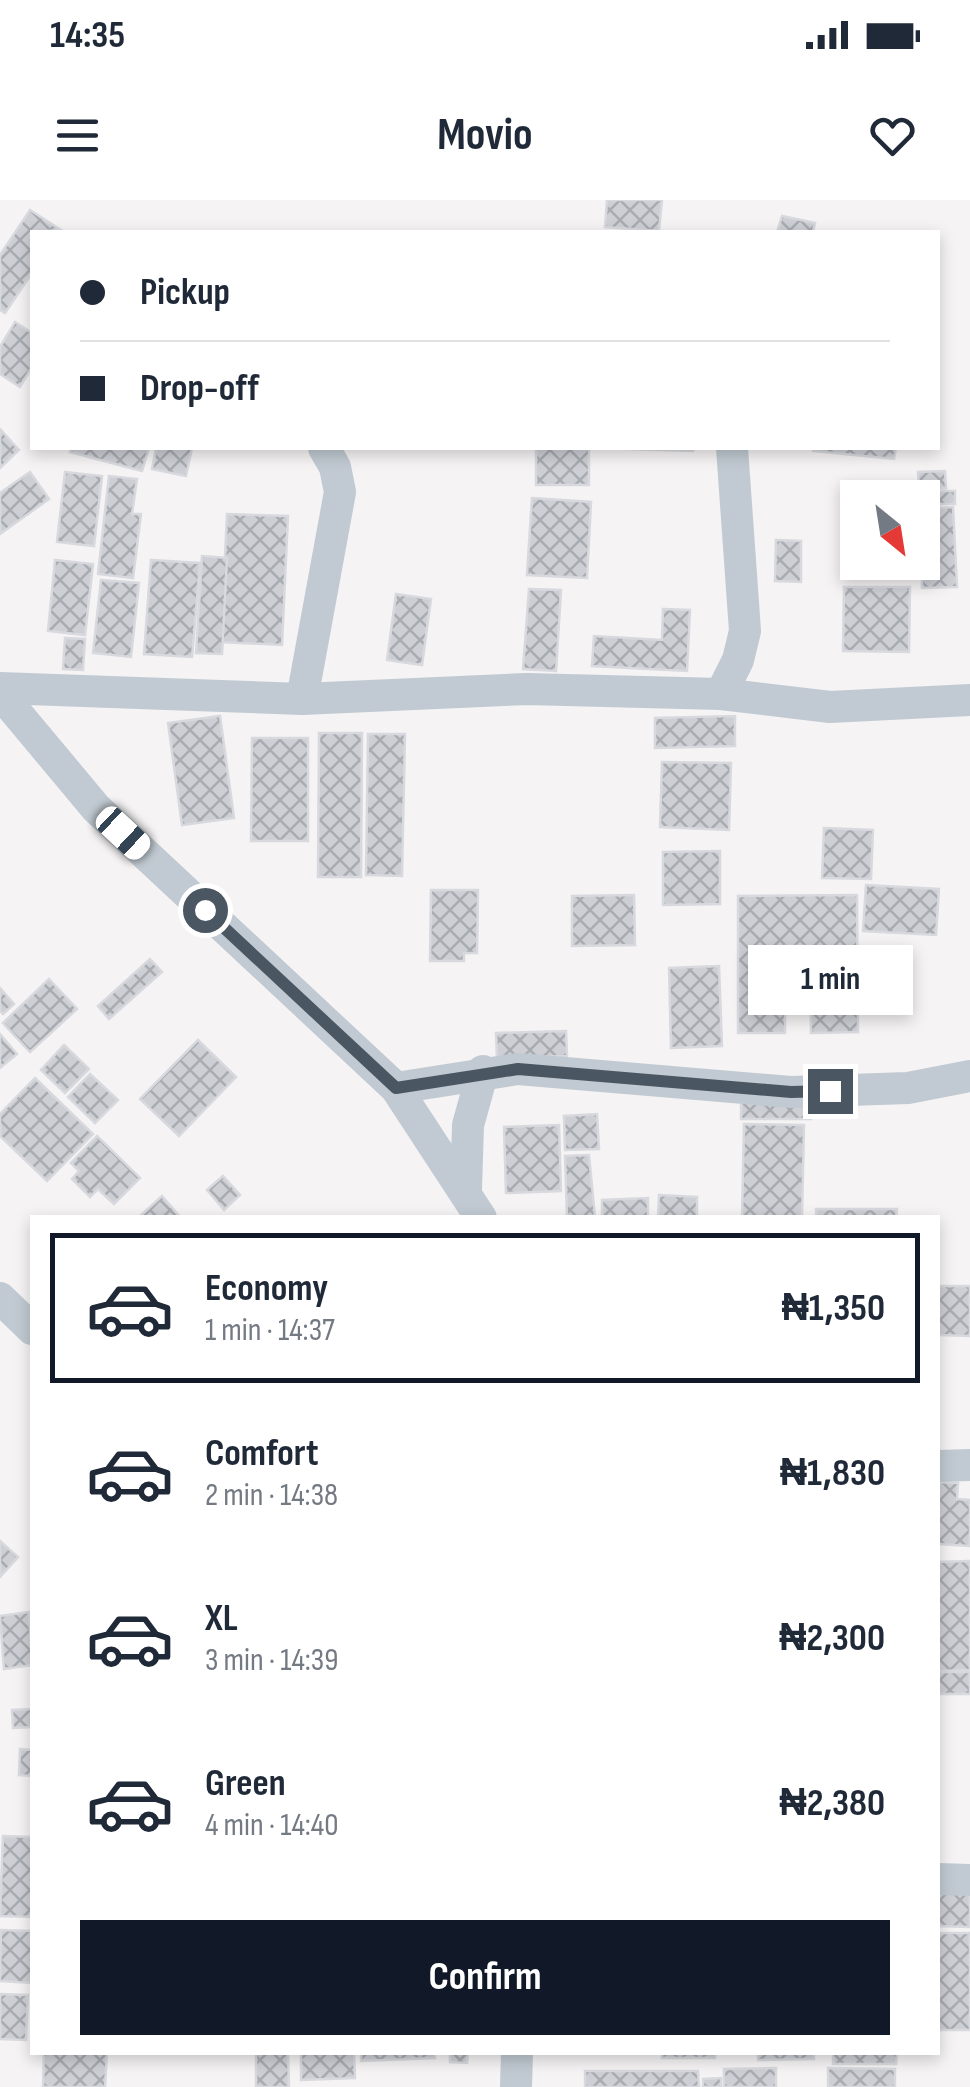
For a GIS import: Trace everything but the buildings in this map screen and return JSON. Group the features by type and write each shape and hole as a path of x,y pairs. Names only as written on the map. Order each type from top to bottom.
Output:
{"street":[{"path":"302,698 340,492 335,466 325,450"},
{"path":"720,694 738,660 745,632 732,450"},
{"path":"0,690 302,698 527,689 720,694 830,706 970,700"},
{"path":"0,690 96,808 396,1088 474,1204"},
{"path":"396,1088 518,1069 791,1092 908,1088 970,1076"},
{"path":"474,1204 468,1126 483,1072"},
{"path":"0,1298 30,1326"},
{"path":"940,1466 970,1465"},
{"path":"940,1879 970,1880"},
{"path":"516,2055 516,2087"}],"route":[{"path":"205,910 396,1088 518,1069 791,1092 830,1091"}]}
